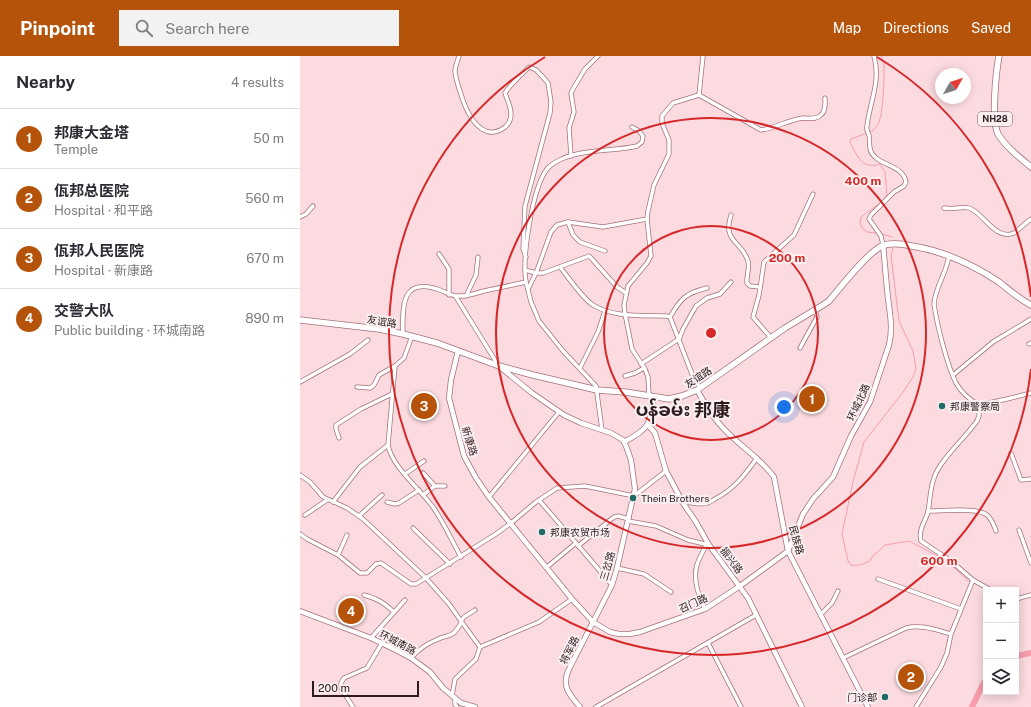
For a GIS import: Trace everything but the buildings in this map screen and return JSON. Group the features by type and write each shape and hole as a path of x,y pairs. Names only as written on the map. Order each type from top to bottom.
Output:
{"highway":[{"name":"NH28","path":"999,56 995,100 996,128 1008,147 1031,167"},
{"path":"884,245 904,244 949,255 980,270 1031,305"},
{"name":"友谊路","path":"300,320 379,329 403,334 458,351 499,366 597,390 651,396 665,400 674,399 698,389 771,338 829,301 864,261 873,252 884,245"}],"main road":[{"name":"环城北路","path":"788,551 804,514 811,502 833,478 851,436 874,395 889,345 892,328 888,300 884,245"},
{"name":"新康路","path":"458,351 451,380 449,398 464,456 476,478 489,497 572,599 593,622"},
{"path":"499,366 570,419 611,433 624,442 637,435 648,425 652,414 651,396"},
{"name":"民族路","path":"698,389 715,419 735,440 757,458 774,477 788,551 868,707"},
{"name":"振兴路","path":"648,425 655,433 666,471 683,504 696,522 708,545 740,586 802,707"},
{"name":"三岔路","path":"593,622 612,585 634,496 635,482 631,460 624,442"},
{"name":"召门路","path":"593,622 610,632 630,634 661,625 705,609 788,551"},
{"name":"环城南路","path":"300,611 371,638 411,658 430,672 443,688 454,698 461,703 475,707"},
{"name":"将军路","path":"580,707 569,694 565,679 593,622"}],"street":[{"path":"459,56 455,71 468,112 478,126 488,132 494,133 508,124 511,120 511,112 505,93 528,68 530,67 536,70 542,76 548,84 551,93 550,113 525,206 522,249 526,257"},
{"path":"571,156 569,128 574,112 571,93 585,69 598,56"},
{"path":"699,95 703,56"},
{"path":"874,56 877,71 875,92 867,130 869,134 870,148 872,155 878,160 894,167 904,176 906,182 904,186 894,192 871,215 869,219 884,245"},
{"path":"651,396 648,377 632,349 624,305 628,286 651,256 647,219 654,185 669,154 669,140 662,123 662,116 673,103 699,95 761,130 772,129 781,124 800,119 813,119 818,117 824,109 825,98"},
{"path":"602,430 595,383 563,351 539,321 533,308 526,282 526,257 532,208 544,174 550,166 571,156 637,146 642,142 643,136 632,127"},
{"path":"771,338 753,317 764,262 794,235 813,194"},
{"path":"300,217 306,214 313,206"},
{"path":"944,208 967,208 978,213 995,230 1007,234 1018,230 1031,219"},
{"path":"731,215 728,222 729,235 748,260 749,265 747,283 750,286 760,287"},
{"path":"528,289 536,273 551,232 557,225 568,222 603,227 647,219"},
{"path":"568,222 575,238 580,242 605,251"},
{"path":"439,254 449,269 449,295"},
{"path":"949,255 947,268 935,295 934,304 948,361 956,383 965,395 979,405 1031,393"},
{"path":"466,296 476,275 478,257"},
{"path":"525,270 543,273 590,257 617,287 626,293"},
{"path":"560,267 588,300 605,311 670,317"},
{"path":"403,334 403,308 408,292 416,287 422,286 440,290 456,297 526,282"},
{"path":"625,376 635,373 642,366 679,339 696,306 707,298 720,294 731,282"},
{"path":"670,317 682,298 692,292 707,288"},
{"path":"456,297 499,366"},
{"path":"800,348 817,317 815,310"},
{"path":"580,368 598,332 605,311"},
{"path":"670,317 698,389"},
{"path":"953,375 993,342 1031,319"},
{"path":"357,387 370,388 374,385 379,375 404,358 412,336"},
{"path":"300,382 350,354 368,340"},
{"path":"394,366 388,445 391,455 437,514 461,557"},
{"path":"339,438 336,425 392,394"},
{"path":"979,405 979,416 977,421 939,467 934,478 928,510 920,531 920,536 921,541 951,561 973,580 986,587"},
{"path":"489,497 559,412"},
{"path":"333,502 360,467 388,445"},
{"path":"1011,453 1021,480 1031,479"},
{"path":"683,504 689,502 707,504 720,497 742,478 757,458"},
{"path":"405,474 424,461"},
{"path":"300,534 338,555 357,571 363,574 367,573 379,563 385,565 411,584 416,584 461,557 511,523 539,500 558,488 577,486 634,496 666,471"},
{"path":"423,473 435,486"},
{"path":"300,475 310,482 322,497 347,508 359,516 426,578 449,604 480,647"},
{"path":"423,495 435,486 445,486"},
{"path":"387,502 395,504 419,490"},
{"path":"359,516 382,495"},
{"path":"305,515 327,500"},
{"path":"539,500 612,585"},
{"path":"928,510 961,510 982,512 988,515 996,531"},
{"path":"546,567 614,517 618,516 628,520 656,526 688,540 708,545 696,568 699,596 705,609"},
{"path":"413,528 450,564"},
{"path":"1019,530 1031,563"},
{"path":"338,555 347,535"},
{"path":"617,568 644,574 671,592"},
{"path":"878,580 961,609"},
{"path":"916,707 941,667 947,653 951,634 973,580"},
{"path":"821,614 832,603 838,591"},
{"path":"364,595 383,601 394,612"},
{"path":"1019,598 1031,595"},
{"path":"480,647 539,622 572,599"},
{"path":"371,638 405,600"},
{"path":"411,658 419,649 428,643 439,638 450,636 457,630 464,617 475,610"},
{"path":"596,707 756,615"},
{"path":"843,658 913,626 927,627 951,634"},
{"path":"708,643 741,707"},
{"path":"353,707 341,688 341,683 344,678 367,668 382,644"},
{"path":"457,707 454,698 455,679 476,659 480,647"}],"waterway":[{"path":"870,132 876,127 881,114 884,86 884,63 881,56"},
{"path":"867,133 851,139 850,142 863,163 872,165 880,164 885,172 887,195 882,202 861,217 860,222 862,228 867,232 876,233"},
{"path":"882,234 892,237"},
{"path":"893,248 891,255 899,321 913,351 916,369 913,377 903,392 864,442 853,482 842,534 848,561 851,565 863,564 870,561 872,557 885,545 909,541 947,561 969,582"},
{"path":"1019,655 1031,653"},
{"path":"972,707 983,684"}],"place":[{"name":"邦康大金塔","path":"812,399"},
{"name":"佤邦人民医院","path":"424,406"},
{"name":"邦康警察局","path":"942,406"},
{"name":"Thein Brothers","path":"633,498"},
{"name":"邦康农贸市场","path":"542,532"},
{"name":"交警大队","path":"351,611"},
{"name":"佤邦总医院","path":"911,677"},
{"name":"门诊部","path":"885,697"}],"district":[{"name":"ပန်ခမ်း 邦康","path":"683,410"}]}
